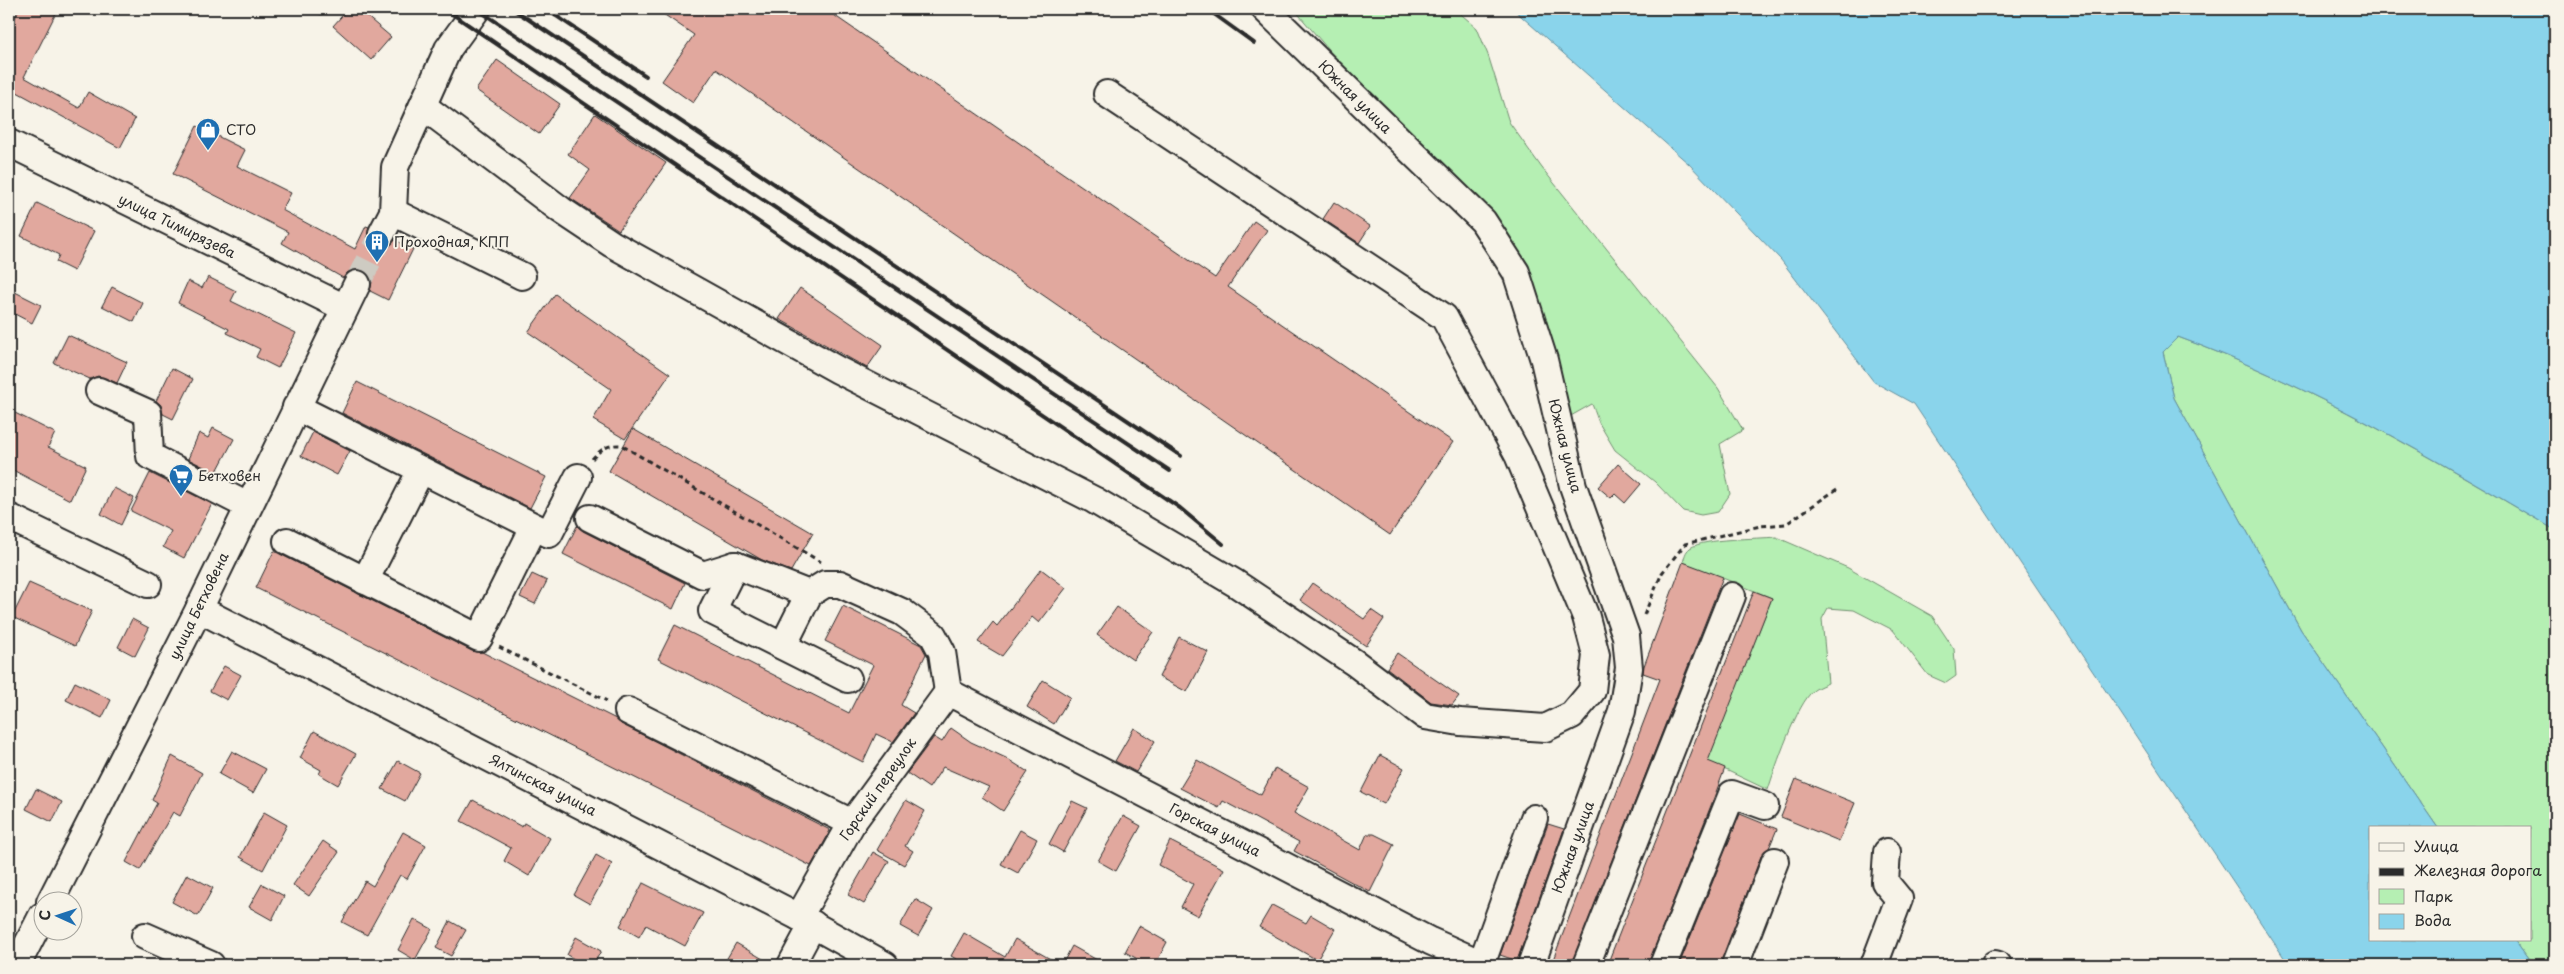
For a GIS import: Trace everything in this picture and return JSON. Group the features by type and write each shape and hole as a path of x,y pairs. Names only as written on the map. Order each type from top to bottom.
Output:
{"street":[{"path":"477,9 448,48 395,167 388,222 522,276"},
{"name":"Южная улица","path":"1266,9 1483,221 1516,272 1544,360 1574,486 1626,636 1629,668 1622,712 1531,965"},
{"path":"422,106 561,210 612,244 838,370 1094,500 1235,583 1355,663 1425,716 1460,722 1545,728 1572,715 1592,692 1596,655 1586,617 1518,456 1444,317 1107,94"},
{"name":"улица Тимирязева","path":"9,143 345,308"},
{"name":"улица Бетховена","path":"55,892 199,609 357,284"},
{"path":"99,391 148,413 150,456 248,506"},
{"path":"296,407 549,534 578,477"},
{"path":"365,581 421,470"},
{"path":"9,517 148,584"},
{"path":"590,518 703,575 735,564 809,594"},
{"path":"288,542 479,638 534,527"},
{"path":"735,564 712,610 848,679"},
{"path":"782,646 809,594 825,584 855,589 902,612 933,635 942,652 948,692"},
{"path":"1586,965 1732,596"},
{"name":"Ялтинская улица","path":"199,609 806,920 885,965"},
{"name":"Горский переулок","path":"791,965 806,920 852,823 948,692"},
{"name":"Горская улица","path":"948,692 1430,941 1482,965"},
{"path":"628,711 852,823"},
{"path":"1663,965 1732,794 1765,806"},
{"path":"1482,965 1534,818"},
{"path":"1874,965 1899,899 1886,882 1887,852"},
{"path":"1734,965 1775,862"},
{"path":"17,965 32,936"},
{"path":"146,936 211,965"}],"path":[{"path":"578,477 598,451 613,445 621,445 815,557 826,566 833,584"},
{"path":"1644,616 1662,573 1686,544 1760,526 1786,524 1838,489"},
{"path":"479,638 628,711"}],"green space":[{"path":"1294,9 1455,9 1477,28 1488,55 1509,122 1542,168 1718,388 1743,430 1720,444 1730,494 1718,512 1701,515 1683,511 1655,482 1615,450 1599,423 1592,404 1569,417 1518,261 1388,120"},
{"path":"2178,337 2276,377 2324,400 2417,450 2555,530 2555,965 2533,965 2516,942 2532,942 2532,826 2437,826 2301,630 2174,398 2163,352"},
{"path":"1776,537 1848,568 1932,616 1954,649 1956,676 1946,683 1928,675 1893,630 1854,610 1828,608 1822,619 1828,683 1814,690 1807,697 1787,737 1768,790 1707,761 1772,598 1683,562 1685,554 1690,548 1707,542"}],"water":[{"path":"1513,9 2555,9 2555,530 2418,450 2276,377 2178,337 2163,352 2174,398 2301,630 2437,826 2369,826 2369,942 2516,942 2533,965 2289,965 1914,404 1874,382 1781,260 1689,164"}],"building":[{"path":"19,9 58,9 24,77 79,108 88,92 135,119 120,148 17,92 9,108 9,30"},
{"path":"348,9 358,9 391,37 371,60 333,26"},
{"path":"656,9 825,9 1215,278 1254,221 1267,230 1228,287 1453,442 1390,535 716,69 693,103 662,81 694,35"},
{"path":"497,60 560,104 539,134 476,90"},
{"path":"595,114 666,163 619,230 570,198 590,170 568,154"},
{"path":"197,126 245,150 237,166 291,193 282,210 355,249 366,226 369,227 369,241 376,246 390,246 395,240 413,249 388,300 370,291 372,282 364,271 355,269 348,272 343,278 282,243 288,232 173,174"},
{"path":"1334,202 1370,226 1359,243 1323,219"},
{"path":"37,203 94,231 74,271 56,262 59,255 21,236"},
{"path":"208,277 236,291 231,301 296,333 278,368 256,357 260,349 227,333 229,329 178,303 188,281 202,288"},
{"path":"112,287 143,303 134,322 102,306"},
{"path":"800,288 883,345 867,368 779,319"},
{"path":"15,292 41,305 32,323 9,311 9,303"},
{"path":"555,294 670,374 625,439 593,420 611,389 528,332"},
{"path":"68,335 127,362 117,383 98,376 90,379 54,363"},
{"path":"172,368 193,379 173,419 163,414 161,405 156,401"},
{"path":"357,382 546,477 530,508 342,413"},
{"path":"9,410 55,433 48,447 86,466 70,500 9,468"},
{"path":"213,428 234,439 216,473 188,459 199,433 208,438"},
{"path":"633,429 813,533 791,571 762,560 609,471"},
{"path":"313,432 350,451 337,475 301,456"},
{"path":"1618,464 1641,484 1625,503 1615,494 1611,498 1598,487"},
{"path":"150,473 212,504 184,558 163,547 171,531 131,511"},
{"path":"114,488 134,498 121,525 101,514"},
{"path":"577,526 583,531 685,583 673,609 563,554"},
{"path":"274,551 472,651 482,652 616,719 621,724 830,830 827,837 811,866 256,588"},
{"path":"1683,562 1723,577 1571,965 1551,965 1660,679 1643,673 1644,666"},
{"path":"1041,569 1066,588 1039,623 1032,617 1002,656 978,642 993,622 997,626"},
{"path":"532,574 547,581 535,604 520,597"},
{"path":"29,583 92,611 75,646 12,617"},
{"path":"1312,583 1364,619 1371,610 1384,619 1366,646 1300,600"},
{"path":"1754,591 1772,598 1708,761 1725,768 1712,803 1648,965 1607,965"},
{"path":"843,606 921,645 926,654 901,705 914,713 893,742 876,734 863,762 658,659 675,625 849,713 873,665 825,641"},
{"path":"1117,607 1153,632 1133,660 1097,635"},
{"path":"132,619 149,628 135,656 118,647"},
{"path":"1179,637 1208,652 1187,692 1159,677"},
{"path":"1397,653 1459,696 1452,705 1431,702 1387,668"},
{"path":"224,666 241,675 227,700 210,691"},
{"path":"1043,680 1070,697 1054,724 1027,707"},
{"path":"75,682 111,700 102,718 66,700"},
{"path":"951,728 971,742 1006,758 1028,772 1003,811 982,797 989,787 943,767 929,788 907,773 934,737 942,742"},
{"path":"1134,728 1155,741 1136,772 1115,761"},
{"path":"314,731 356,754 338,785 319,774 321,770 300,758"},
{"path":"232,751 266,769 253,793 219,774"},
{"path":"1380,755 1404,768 1384,804 1361,792"},
{"path":"172,756 202,773 180,816 173,812 140,870 126,862 157,803 152,800"},
{"path":"1197,760 1261,795 1275,768 1309,787 1294,813 1360,850 1367,834 1374,834 1394,844 1370,892 1294,851 1299,842 1223,801 1219,808 1180,788"},
{"path":"398,761 420,773 405,801 382,789"},
{"path":"1796,779 1855,803 1839,841 1781,817"},
{"path":"36,789 62,802 52,822 26,809"},
{"path":"473,800 522,827 524,823 550,838 529,876 504,861 511,848 461,821"},
{"path":"906,800 925,811 905,846 913,851 904,865 877,850"},
{"path":"1072,801 1087,808 1063,852 1049,844"},
{"path":"264,812 287,825 263,870 240,857"},
{"path":"1740,814 1777,829 1769,848 1761,856 1720,965 1679,965"},
{"path":"1123,816 1141,826 1116,871 1098,861"},
{"path":"1548,824 1564,829 1517,961 1500,955"},
{"path":"1020,830 1037,839 1018,873 1001,864"},
{"path":"403,832 426,845 407,879 400,875 367,935 342,922 365,881 373,886"},
{"path":"323,841 339,852 309,896 293,885"},
{"path":"1170,841 1224,869 1198,916 1181,907 1193,884 1158,865"},
{"path":"873,852 889,861 864,904 848,895"},
{"path":"596,855 612,864 590,904 574,895"},
{"path":"187,874 213,888 198,916 172,902"},
{"path":"643,883 703,913 685,946 646,925 639,937 620,926"},
{"path":"262,884 284,896 272,920 249,907"},
{"path":"915,899 933,910 918,936 900,926"},
{"path":"1272,905 1306,923 1311,915 1335,929 1317,960 1259,927"},
{"path":"414,919 432,929 415,960 398,950"},
{"path":"450,921 466,930 451,956 436,948"},
{"path":"1139,926 1167,942 1155,965 1148,965 1125,952"},
{"path":"964,933 1005,957 1015,939 1061,965 966,965 951,956"},
{"path":"576,937 601,951 593,965 585,965 567,955"},
{"path":"736,943 773,965 723,965"},
{"path":"1072,946 1106,965 1062,965"}],"tunnel":[{"path":"357,284 382,233"}],"railway":[{"path":"317,9 321,13"},
{"path":"445,9 1180,508 1223,544"},
{"path":"477,9 1170,471"},
{"path":"513,9 1181,456"},
{"path":"546,9 646,76"},
{"path":"1207,9 1254,43"}],"place":[{"name":"СТО","path":"208,151"},
{"name":"Проходная, КПП","path":"377,263"},
{"name":"Бетховен","path":"181,497"}]}
